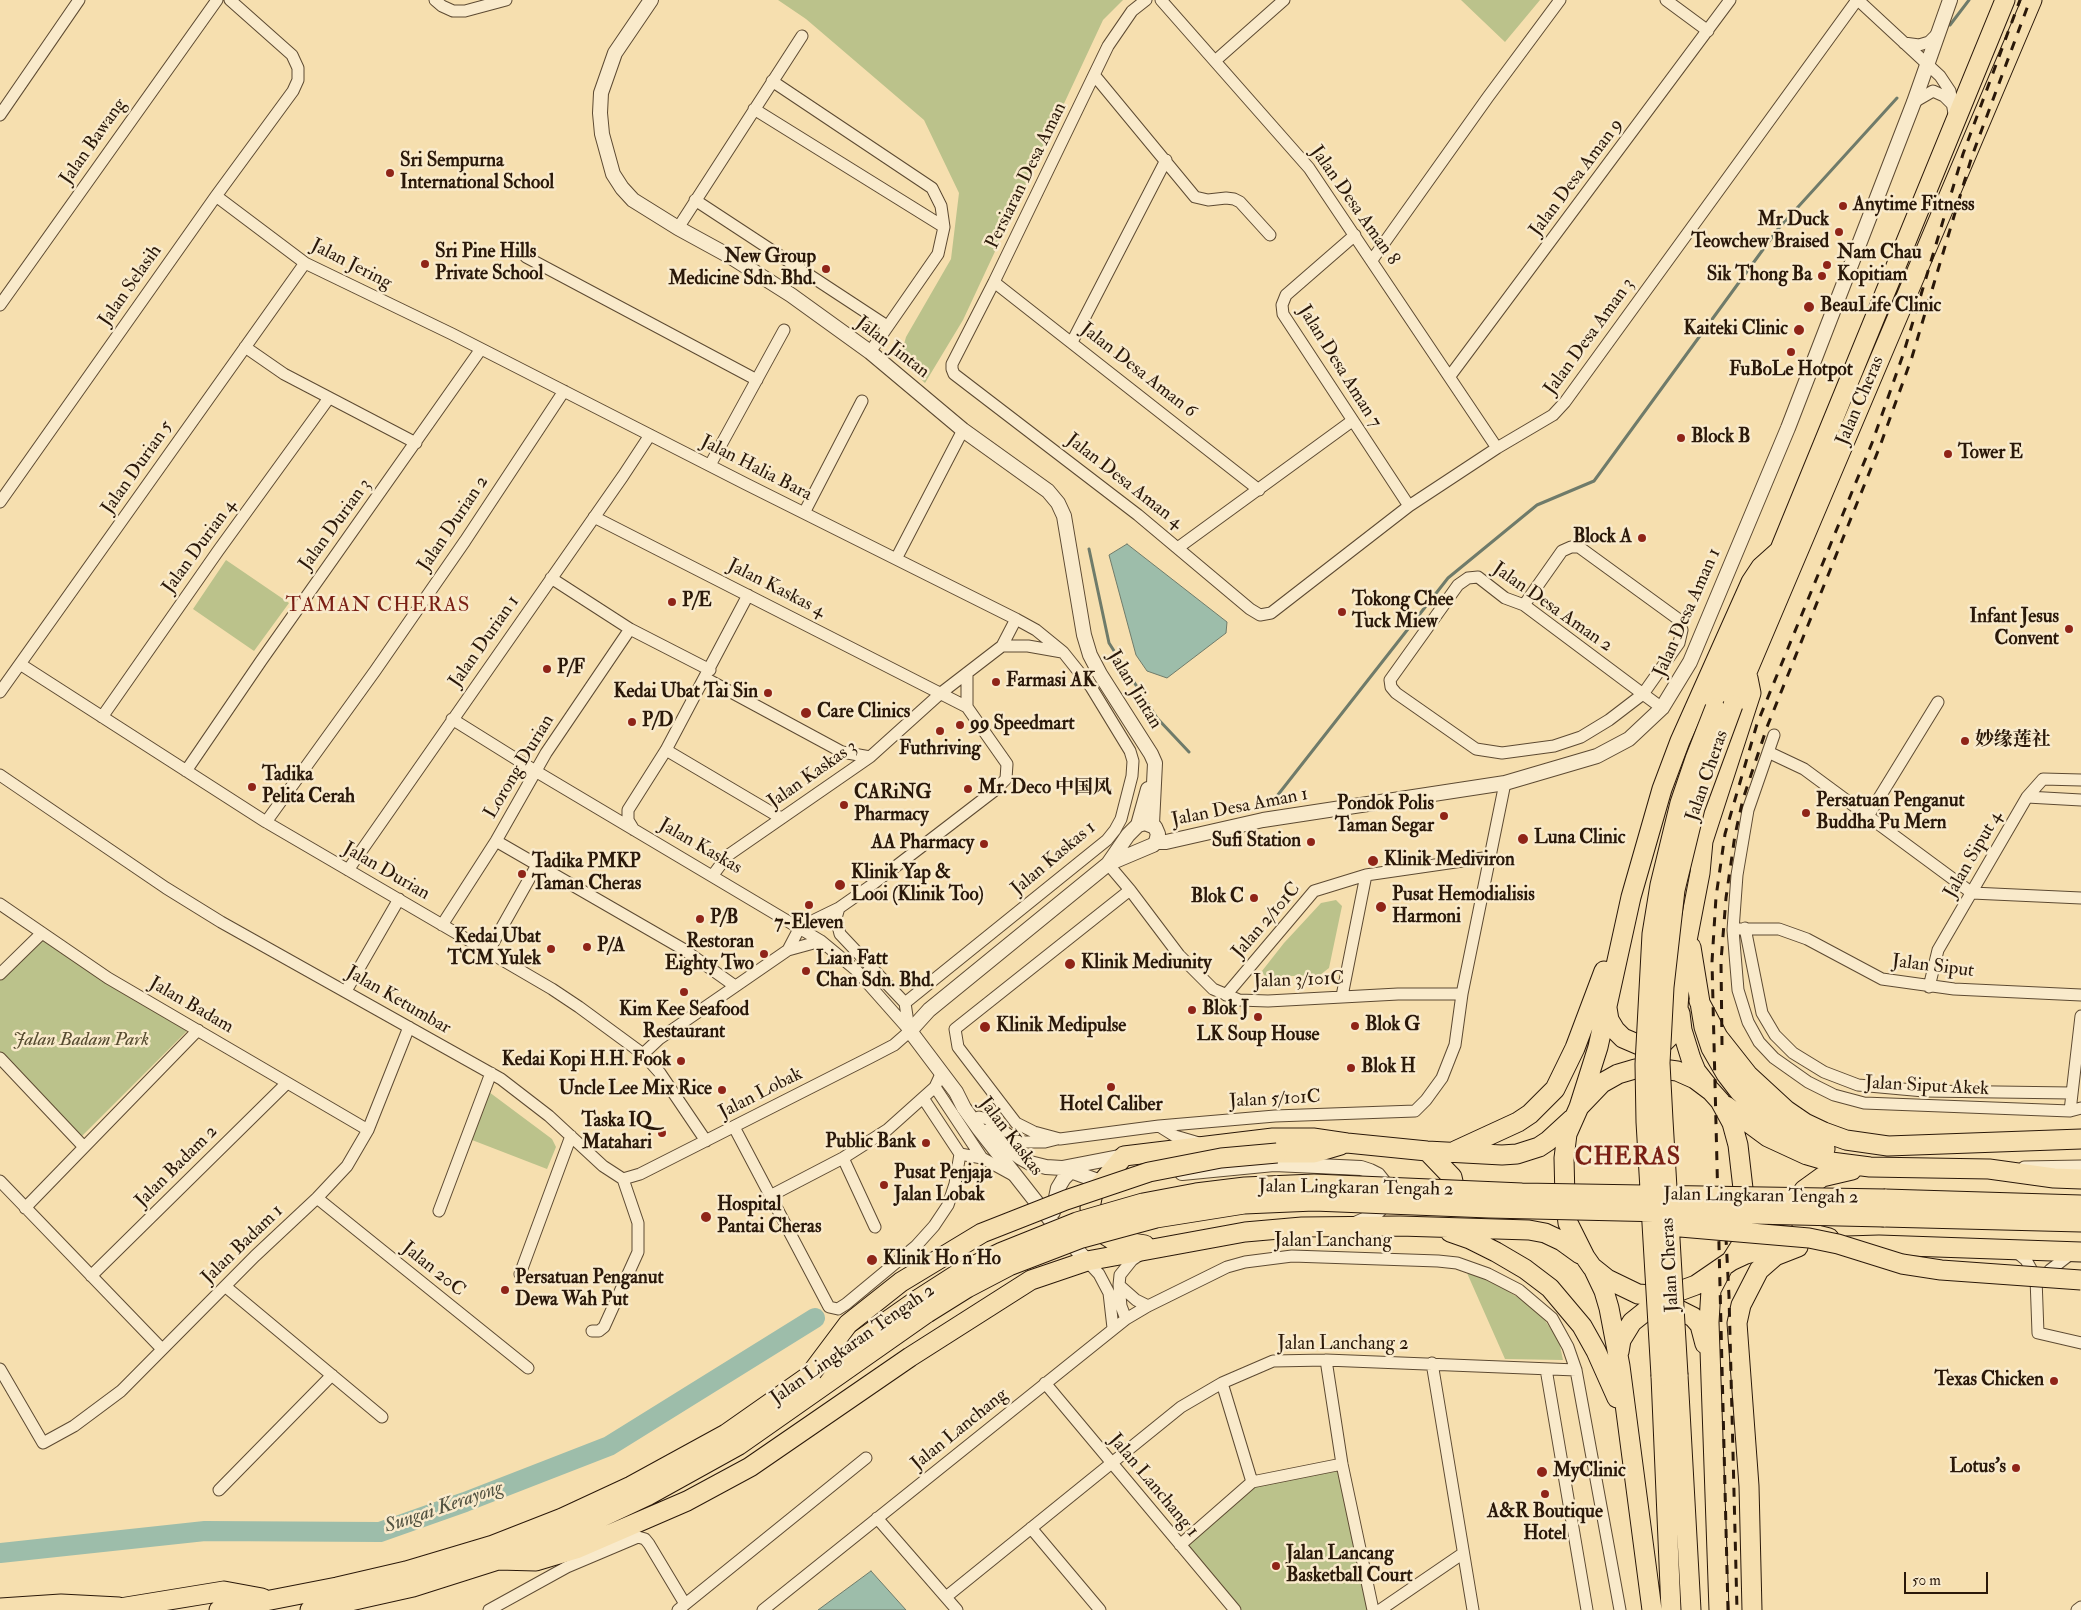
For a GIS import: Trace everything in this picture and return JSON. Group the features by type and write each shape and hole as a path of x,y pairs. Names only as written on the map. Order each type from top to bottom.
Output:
{"highway":[{"name":"Jalan Cheras","path":"1671,1610 1670,1376 1660,1063 1664,986 1675,890 1690,826 1712,758 1724,707 1780,550 1954,113 2005,0"},
{"name":"Jalan Cheras","path":"1724,707 1746,672 2032,0"},
{"path":"1648,1609 1620,1366 1604,1291 1568,1223 1565,1199 1564,1158 1567,1134 1598,1047 1631,897 1647,836 1680,741 1750,582 1761,566 1780,550"},
{"path":"1607,1004 1609,1020 1615,1030 1634,1044 1644,1047 1663,1043 1672,1034 1677,1023 1680,977 1700,873 1703,841 1751,693 1746,672"},
{"path":"1455,1152 1518,1122 1530,1114 1555,1088 1575,1048 1631,897"},
{"path":"1689,926 1704,1027 1711,1048 1726,1074 1739,1091 1758,1109 1796,1136 1870,1168"},
{"path":"1700,1001 1718,1037 1731,1056 1755,1082 1786,1110 1805,1123 1846,1140 1888,1146 2081,1139"},
{"path":"1679,1007 1682,1030 1690,1059 1696,1071 1732,1123 1738,1145 1746,1206 1745,1230 1741,1245 1711,1290 1709,1300 1719,1610"},
{"path":"1155,1248 1112,1240 1099,1230 1092,1221 1090,1208 1093,1193 1124,1156 1272,1138 1313,1138 1427,1151 1502,1155 1528,1151 1548,1141 1602,1083 1618,1074 1635,1069 1677,1070 1695,1079 1746,1122 1768,1137 1789,1148 1831,1162 1870,1168 1990,1169 2054,1178 2081,1179"},
{"path":"812,1372 848,1324 901,1282 982,1233 1066,1200 1149,1172 1221,1158 1277,1153 1314,1153 1347,1143"},
{"path":"1400,1226 1426,1222 1439,1217 1448,1211 1456,1195 1452,1177 1427,1151"},
{"path":"1870,1168 1822,1176 1804,1190 1799,1200 1798,1208 1801,1220 1807,1229 1818,1235 1879,1245"},
{"name":"Jalan Lingkaran Tengah 2","path":"219,1610 337,1587 406,1570 493,1545 562,1518 631,1486 726,1434 812,1372 959,1273 1002,1252 1107,1212 1196,1193 1245,1187 1314,1184 1522,1193 2081,1204"},
{"name":"Jalan Lingkaran Tengah 2","path":"310,1610 413,1587 498,1560 566,1534 638,1500 739,1445 928,1313 967,1288 1009,1266 1082,1238 1117,1227 1190,1211 1244,1204 1314,1201 1584,1210 2081,1222"},
{"path":"1584,1210 1646,1224 1809,1238 1838,1244 1902,1264 1941,1270 2081,1280"},
{"path":"498,1560 536,1561 568,1551 687,1501 750,1467 910,1357 1031,1280 1087,1261 1245,1232 1302,1227 1400,1226 1529,1230 1545,1233 1562,1240 1607,1279 1623,1288 1638,1294 1660,1296 1684,1291 1727,1264 1760,1250 1879,1245 2078,1252"},
{"path":"1436,1227 1470,1239 1496,1252 1525,1269 1550,1288 1582,1326 1596,1351 1609,1378 1628,1430"},
{"path":"1752,1610 1749,1486 1737,1323 1741,1304 1759,1270 1775,1256 1798,1247"},
{"path":"1620,1366 1619,1349 1621,1340 1632,1322 1646,1310 1660,1306 1673,1307 1686,1312 1700,1325 1712,1379"},
{"name":"Jalan Cheras","path":"1670,1376 1691,1610"},
{"path":"0,1608 61,1604 117,1609 224,1591 272,1600"}],"street":[{"path":"0,114 79,0"},
{"name":"Jalan Bawang","path":"0,305 217,0"},
{"name":"Jalan Selasih","path":"0,502 216,196 293,91 298,80 298,68 292,54 230,0"},
{"path":"435,0 453,11 466,11 506,0"},
{"name":"Jalan Jintan","path":"651,0 615,53 601,93 602,134 613,174 633,200 678,228 731,257 791,295 870,352 963,430 1048,491 1058,503 1064,516 1084,635 1090,655 1155,763 1155,773 1146,794 1142,826"},
{"name":"Persiaran Desa Aman","path":"954,374 952,364 994,282 1108,46 1132,12 1146,0"},
{"name":"Jalan Desa Aman 8","path":"1161,0 1309,168 1497,448"},
{"path":"1215,61 1284,0"},
{"path":"1372,260 1488,97 1560,0"},
{"path":"1666,0 1708,31"},
{"name":"Jalan Desa Aman 9","path":"1450,376 1730,0"},
{"path":"1858,0 1944,83 1950,91 1954,113"},
{"name":"Jalan Desa Aman 3","path":"1271,613 1409,506 1497,448 1553,415 1565,402 1858,0"},
{"name":"Jalan Desa Aman 1","path":"1151,845 1263,820 1504,783 1597,756 1628,739 1662,708 1690,662 1788,428 1914,102 1950,0"},
{"path":"1904,43 1919,45 1929,42 1939,32"},
{"path":"678,228 802,36"},
{"path":"1095,76 1195,197 1208,200 1226,198 1240,202 1270,235"},
{"path":"772,81 932,188 941,206 944,227 938,254 870,352"},
{"path":"1914,102 1933,91 1944,96 1954,113"},
{"path":"754,109 944,227"},
{"path":"1072,342 1166,160"},
{"name":"Jalan Jering","path":"216,196 305,263 481,349"},
{"name":"Jalan Jintan","path":"695,200 887,326"},
{"name":"Jalan Desa Aman 7","path":"1354,235 1286,295 1282,305 1283,314 1409,506"},
{"path":"526,256 757,380"},
{"name":"Jalan Durian 5","path":"0,692 305,263"},
{"name":"Jalan Desa Aman 6","path":"994,282 1259,490"},
{"path":"710,465 784,330"},
{"path":"245,347 284,374 416,443"},
{"name":"Jalan Halia Bara","path":"481,349 1016,619"},
{"name":"Jalan Durian 3","path":"186,771 266,653 481,349"},
{"name":"Jalan Desa Aman 4","path":"954,374 1179,547 1250,609 1260,615 1271,613"},
{"name":"Jalan Durian 2","path":"266,822 378,667 465,541 564,391"},
{"name":"Jalan Durian 4","path":"102,717 329,398"},
{"path":"804,513 862,400"},
{"path":"1179,547 1352,421"},
{"path":"896,559 963,430"},
{"name":"Jalan Durian 1","path":"348,870 650,435"},
{"name":"Jalan Kaskas 4","path":"594,517 941,693"},
{"path":"1524,605 1562,551 1571,547 1579,547 1678,620 1682,630 1679,643 1643,694"},
{"name":"Jalan Desa Aman 2","path":"1643,694 1609,720 1581,737 1554,746 1502,753 1476,749 1396,693 1391,687 1390,680 1458,585 1468,578 1478,577 1505,598 1524,605 1662,708"},
{"path":"551,578 630,629 842,752 870,758"},
{"path":"634,830 628,820 628,810 666,750 748,595"},
{"name":"Jalan Kaskas 3","path":"714,875 727,856 870,758 941,693 1002,646 1016,619"},
{"name":"Jalan Kaskas 1","path":"905,1003 1107,840 1121,819 1132,776 1132,756 1091,687 1063,652 1036,630 1016,619"},
{"name":"Lorong Durian","path":"442,925 496,842 546,753 630,629"},
{"path":"1002,646 1028,646 1063,652"},
{"name":"Jalan Durian","path":"20,664 266,822 579,1007 643,1054 660,1073 706,1141"},
{"path":"967,707 968,673"},
{"path":"788,950 800,927 839,908 901,863 994,791 1006,779 1007,764 967,707 941,693"},
{"path":"1868,816 1938,702"},
{"name":"Jalan Kaskas","path":"452,719 634,830 714,875 800,927 821,941 856,970 910,1031 942,1072 956,1092 964,1108 1016,1176 1052,1222 1087,1261"},
{"name":"Jalan Siput Akek","path":"1774,735 1748,810 1737,875 1732,930 1738,990 1748,1022 1759,1042 1774,1058 1808,1082 1834,1095 1864,1103 2076,1110"},
{"path":"666,750 781,818"},
{"path":"1768,752 1804,769 1972,893 2081,898"},
{"name":"Jalan Ketumbar","path":"0,775 166,888 221,922 491,1073 549,1116 603,1166 623,1179"},
{"name":"Jalan Siput 4","path":"1929,987 1938,950 2028,797 2043,779 2081,780"},
{"name":"Jalan 5/101C","path":"979,1117 988,1119 1009,1135 1023,1142 1045,1142 1060,1138 1160,1126 1275,1116 1415,1111 1426,1100 1442,1078 1455,1044 1462,994 1504,783"},
{"path":"2028,797 2081,800"},
{"path":"608,814 628,810"},
{"path":"910,1031 929,1010 1108,864 1151,845 1158,834 1142,826"},
{"path":"1142,826 1135,841 1151,845"},
{"path":"1108,864 1128,835 1142,826"},
{"path":"496,842 683,949 735,986"},
{"name":"Jalan 2/101C","path":"1226,995 1314,891 1366,875 1490,858"},
{"name":"Jalan 3/101C","path":"1108,864 1179,955 1213,990 1239,1000 1268,1001 1342,996 1462,994"},
{"path":"488,952 537,865"},
{"path":"1342,996 1366,875"},
{"name":"Jalan 5/101C","path":"1060,1138 1034,1132 1016,1123 958,1047 955,1029 1130,890"},
{"path":"346,991 399,900"},
{"name":"Jalan Badam","path":"0,904 108,978 368,1130"},
{"path":"839,908 836,918 840,934 845,942 884,979 905,1003"},
{"path":"1745,928 1762,1013 1775,1035 1793,1053 1824,1072 1858,1085 1924,1091 2071,1093"},
{"name":"Jalan Siput","path":"1732,930 1745,928 1779,929 1808,939 1882,979 1929,987 2081,995"},
{"path":"0,974 42,933"},
{"path":"643,1054 659,1039 788,950 821,941"},
{"name":"Jalan Kaskas","path":"905,1003 910,1031"},
{"path":"2076,1110 2071,1093 2081,1016"},
{"name":"Jalan Badam 1","path":"0,1369 43,1443 74,1426 121,1390 317,1198 347,1166 368,1130 409,1027"},
{"path":"25,1208 198,1030"},
{"name":"Jalan Lobak","path":"623,1179 640,1174 894,1045 910,1031"},
{"path":"0,1058 84,1147"},
{"path":"770,1196 843,1158 887,1130 934,1087 942,1072"},
{"path":"438,1211 491,1073"},
{"name":"Jalan Badam 2","path":"91,1276 287,1083"},
{"path":"934,1087 982,1158"},
{"path":"956,1092 999,1141 1021,1158 1037,1165 1071,1168 1124,1156"},
{"path":"734,1127 829,1307 838,1309 898,1262 934,1226 948,1205 955,1184 960,1154 923,1098"},
{"path":"1160,1126 1175,1136 1204,1145"},
{"path":"520,1274 571,1136"},
{"path":"960,1154 982,1158 1016,1176"},
{"path":"843,1158 875,1227"},
{"path":"1071,1168 1101,1182 1274,1164 1361,1168 1378,1175 1386,1185 1388,1195 1386,1203 1379,1211 1349,1227"},
{"path":"1990,1169 2081,1166"},
{"path":"1052,1222 1058,1188 1071,1168"},
{"path":"592,1331 599,1331 604,1327 638,1252 638,1223 623,1179"},
{"path":"0,1181 162,1350"},
{"name":"Jalan 20C","path":"317,1198 528,1368"},
{"path":"1126,1319 1121,1306 1120,1275 1132,1260 1155,1248"},
{"path":"2014,1250 2030,1265 2038,1284 2038,1333 2081,1343"},
{"path":"2038,1284 2050,1270 2078,1252"},
{"name":"Jalan Lanchang","path":"763,1610 1126,1319 1227,1267 1253,1261 1292,1256 1438,1260 1457,1263 1488,1274 1519,1290 1552,1318 1568,1347 1576,1370 1620,1610"},
{"path":"1087,1261 1099,1274 1109,1292 1113,1328"},
{"path":"1119,1284 1136,1300 1148,1306"},
{"path":"226,1287 382,1417"},
{"path":"1326,1360 1342,1464 1373,1610"},
{"name":"Jalan Lanchang 2","path":"946,1597 1181,1407 1222,1383 1273,1361 1326,1360 1432,1363 1576,1370"},
{"path":"1432,1363 1472,1610"},
{"path":"1546,1369 1587,1610"},
{"path":"219,1490 332,1375"},
{"name":"Jalan Lanchang 1","path":"1045,1383 1235,1610"},
{"path":"1222,1383 1252,1482"},
{"path":"489,1610 567,1567 638,1537 645,1539 650,1544 682,1607 866,1458"},
{"path":"1180,1545 1252,1482 1342,1464"},
{"path":"877,1518 957,1610"},
{"path":"1031,1528 1100,1610"},
{"path":"1380,1610 1462,1554"},
{"path":"2077,1610 2081,1606"}],"green space":[{"path":"778,0 1123,0 1103,20 963,320 925,383 900,359 906,337 951,259 959,193 924,120 806,19"},
{"path":"1461,0 1540,0 1505,42"},
{"path":"226,560 289,603 254,651 193,609"},
{"path":"1336,900 1342,906 1329,968 1320,975 1265,977 1262,971 1284,943 1321,903"},
{"name":"Jalan Badam Park","path":"42,933 189,1029 80,1138 0,1056 0,974"},
{"path":"489,1092 552,1139 556,1147 547,1169 472,1140"},
{"path":"1467,1273 1484,1276 1538,1310 1559,1341 1563,1360 1505,1359"},
{"path":"1342,1464 1373,1610 1235,1610 1180,1545 1252,1482"}],"shaded area":[{"path":"1127,544 1227,622 1226,633 1167,678 1147,671 1136,655 1109,555"},
{"path":"871,1571 906,1610 818,1610"}],"waterway":[{"path":"1950,25 1969,0"},
{"path":"1265,802 1272,801 1277,796 1448,578 1537,505 1594,481 1778,229 1897,98"},
{"path":"1089,549 1109,643 1157,718 1189,752"},
{"name":"Sungai Kerayong","path":"0,1553 205,1531 380,1532 465,1502 609,1446 815,1318"}],"railway":[{"path":"1728,1610 1712,962 1716,897 1725,834 1757,724 1872,443 1903,355 1963,154 2020,0"},
{"path":"1722,1045 1721,961 1726,898 1735,835 1743,799 1767,727 1880,446 1912,357 1972,156 2030,0"},
{"path":"1724,1200 1729,1296 1737,1610"}],"place":[{"name":"Sri Sempurna International School","path":"390,173"},
{"name":"Anytime Fitness","path":"1843,206"},
{"name":"Mr Duck Teowchew Braised","path":"1839,232"},
{"name":"Sri Pine Hills Private School","path":"425,264"},
{"name":"Nam Chau Kopitiam","path":"1827,265"},
{"name":"New Group Medicine Sdn. Bhd.","path":"826,269"},
{"name":"Sik Thong Ba","path":"1822,276"},
{"name":"BeauLife Clinic","path":"1809,307"},
{"name":"Kaiteki Clinic","path":"1799,330"},
{"name":"FuBoLe Hotpot","path":"1791,352"},
{"name":"Block B","path":"1681,438"},
{"name":"Tower E","path":"1948,454"},
{"name":"Block A","path":"1642,538"},
{"name":"P/E","path":"672,602"},
{"name":"Tokong Chee Tuck Miew","path":"1342,612"},
{"name":"Infant Jesus Convent","path":"2069,629"},
{"name":"P/F","path":"547,669"},
{"name":"Farmasi AK","path":"996,682"},
{"name":"Kedai Ubat Tai Sin","path":"768,693"},
{"name":"Care Clinics","path":"806,713"},
{"name":"P/D","path":"632,722"},
{"name":"99 Speedmart","path":"960,725"},
{"name":"Futhriving","path":"940,731"},
{"name":"妙缘莲社","path":"1965,741"},
{"name":"Tadika Pelita Cerah","path":"252,787"},
{"name":"Mr. Deco 中国风","path":"968,789"},
{"name":"CARiNG Pharmacy","path":"844,805"},
{"name":"Persatuan Penganut Buddha Pu Mern","path":"1806,813"},
{"name":"Pondok Polis Taman Segar","path":"1444,816"},
{"name":"Luna Clinic","path":"1523,839"},
{"name":"Sufi Station","path":"1311,842"},
{"name":"AA Pharmacy","path":"984,844"},
{"name":"Klinik Mediviron","path":"1373,861"},
{"name":"Tadika PMKP Taman Cheras","path":"522,874"},
{"name":"Klinik Yap & Looi (Klinik Too)","path":"840,885"},
{"name":"Blok C","path":"1254,898"},
{"name":"7-Eleven","path":"809,905"},
{"name":"Pusat Hemodialisis Harmoni","path":"1381,907"},
{"name":"P/B","path":"700,919"},
{"name":"P/A","path":"587,947"},
{"name":"Kedai Ubat TCM Yulek","path":"551,949"},
{"name":"Restoran Eighty Two","path":"764,954"},
{"name":"Klinik Mediunity","path":"1070,964"},
{"name":"Lian Fatt Chan Sdn. Bhd.","path":"806,971"},
{"name":"Kim Kee Seafood Restaurant","path":"684,992"},
{"name":"Blok J","path":"1192,1010"},
{"name":"LK Soup House","path":"1258,1017"},
{"name":"Blok G","path":"1355,1026"},
{"name":"Klinik Medipulse","path":"985,1027"},
{"name":"Kedai Kopi H.H. Fook","path":"681,1061"},
{"name":"Blok H","path":"1351,1068"},
{"name":"Hotel Caliber","path":"1111,1087"},
{"name":"Uncle Lee Mix Rice","path":"722,1090"},
{"name":"Taska IQ Matahari","path":"662,1133"},
{"name":"Public Bank","path":"926,1143"},
{"name":"Pusat Penjaja Jalan Lobak","path":"884,1185"},
{"name":"Hospital Pantai Cheras","path":"706,1217"},
{"name":"Klinik Ho n Ho","path":"872,1260"},
{"name":"Persatuan Penganut Dewa Wah Put","path":"505,1290"},
{"name":"Texas Chicken","path":"2054,1381"},
{"name":"Lotus's","path":"2016,1468"},
{"name":"MyClinic","path":"1542,1472"},
{"name":"A&R Boutique Hotel","path":"1545,1494"},
{"name":"Jalan Lancang Basketball Court","path":"1276,1566"}],"district":[{"name":"TAMAN CHERAS","path":"378,606"},
{"name":"CHERAS","path":"1628,1159"}]}
